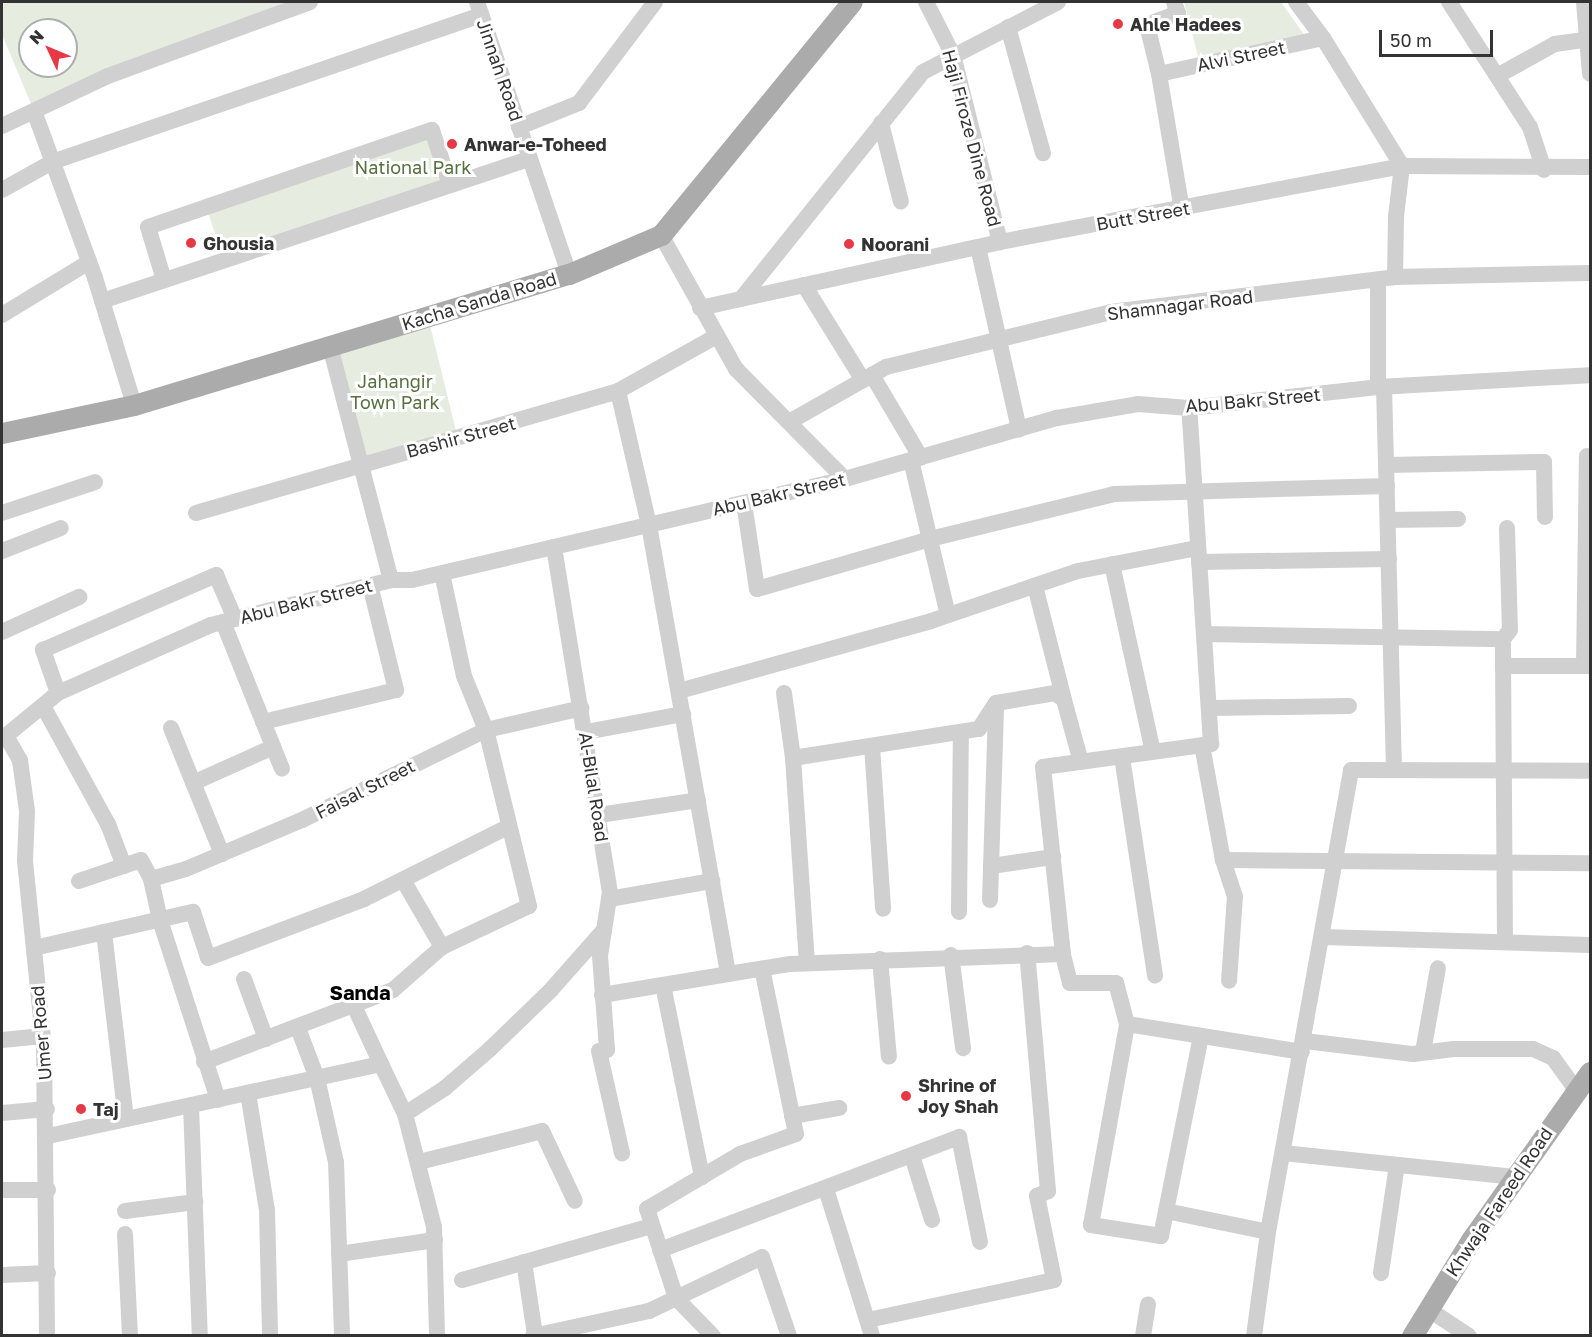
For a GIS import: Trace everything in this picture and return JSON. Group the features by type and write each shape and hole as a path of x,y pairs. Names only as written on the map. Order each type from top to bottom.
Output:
{"main road":[{"name":"Kacha Sanda Road","path":"2,433 135,405 569,274 661,235 852,2"},
{"name":"Khwaja Fareed Road","path":"1412,1335 1515,1177 1590,1072"}],"street":[{"path":"2,126 108,76 309,2"},
{"path":"519,127 579,103 655,2"},
{"name":"Haji Firoze Dine Road","path":"926,2 953,55 1000,242"},
{"path":"741,299 922,72 1058,2"},
{"path":"1174,2 1178,13 1147,25 1159,74 1182,210"},
{"path":"1296,2 1323,38 1402,166 1387,279 1381,387 1387,486 1394,770"},
{"path":"1584,2 1589,39 1590,74"},
{"path":"1453,3 1530,127 1545,170"},
{"path":"2,190 52,162 479,8"},
{"name":"Jinnah Road","path":"479,8 569,274"},
{"path":"1008,27 1042,153"},
{"name":"Alvi Street","path":"1159,74 1323,38"},
{"path":"1497,76 1555,44 1589,39"},
{"path":"34,111 89,262 135,405"},
{"path":"881,123 901,202"},
{"path":"164,280 148,227 432,130 450,185"},
{"path":"102,301 530,159"},
{"name":"Butt Street","path":"700,308 1000,242 1182,210 1402,166 1545,170 1590,167"},
{"path":"661,235 736,369 845,480"},
{"path":"978,247 1020,429"},
{"path":"2,315 89,262"},
{"name":"Shamnagar Road","path":"789,422 886,367 998,337 1111,312 1387,279 1590,273"},
{"path":"804,285 868,378 916,459 930,539 948,615"},
{"name":"Bashir Street","path":"196,513 361,463 618,391 717,336"},
{"path":"330,346 391,580"},
{"name":"Abu Bakr Street","path":"4,738 58,693 229,620 391,580 442,573 845,480 1020,429 1138,404 1189,408 1381,387 1590,375"},
{"path":"618,391 649,525 728,974"},
{"path":"1189,408 1211,744 1043,767 1063,954 1070,983 1116,982 1127,1024 1090,1225 1161,1236 1201,1036"},
{"path":"1503,666 1587,666 1587,456"},
{"path":"1386,465 1544,462 1545,517"},
{"path":"2,513 95,482"},
{"path":"744,503 757,589 930,539 1114,494 1387,486"},
{"path":"1388,520 1458,519"},
{"path":"2,551 61,528"},
{"path":"1505,942 1503,639 1510,630 1507,528"},
{"name":"Al-Bilal Road","path":"554,547 586,732 609,899 600,956 607,1050 598,1051 622,1153"},
{"path":"679,691 948,615 1035,586 1112,564 1199,555 1389,559"},
{"path":"1112,564 1153,752"},
{"path":"204,1062 355,1008 393,990 442,947 529,906 486,730 464,676 442,573"},
{"path":"58,693 42,650 216,575 263,722 282,769"},
{"path":"263,722 396,690 370,585"},
{"path":"1035,586 1081,762"},
{"path":"2,632 79,597"},
{"path":"1204,634 1391,634 1503,639"},
{"path":"784,693 793,758 807,963"},
{"path":"793,758 979,729 996,703 1055,693 1064,700"},
{"path":"990,900 996,703"},
{"path":"43,706 108,824 124,866"},
{"path":"1209,708 1349,706"},
{"name":"Faisal Street","path":"151,879 222,854 349,798 486,730 582,708"},
{"path":"586,732 683,714"},
{"path":"171,728 222,854"},
{"path":"959,912 961,732"},
{"name":"Umer Road","path":"4,738 20,760 43,1036 48,1136 47,1335"},
{"path":"1202,745 1223,860 1235,896 1229,981"},
{"path":"872,746 883,909"},
{"path":"193,783 273,747"},
{"path":"1122,757 1155,976"},
{"path":"1254,1335 1268,1232 1322,937 1332,858 1351,770 1590,771"},
{"path":"598,815 698,800"},
{"path":"34,948 193,912 208,958 364,899 508,827"},
{"path":"990,866 1053,857"},
{"path":"1223,860 1332,858 1590,863"},
{"path":"79,881 141,860 151,879 160,920 218,1100"},
{"path":"403,880 442,947"},
{"path":"609,899 712,881"},
{"path":"405,1114 445,1088 490,1049 550,991 605,929"},
{"path":"104,932 126,1119"},
{"path":"1322,937 1590,945"},
{"path":"826,1189 870,1328 1054,1280 1038,1196 1048,1191 1027,953"},
{"path":"602,995 807,963 951,955 1063,954"},
{"path":"951,955 963,1048"},
{"path":"880,959 889,1057"},
{"path":"1423,1052 1438,968"},
{"path":"713,1335 676,1298 646,1209 740,1154 796,1134 762,969"},
{"path":"244,979 266,1039"},
{"path":"663,985 702,1177"},
{"path":"355,1008 405,1114 419,1162 435,1240 437,1335"},
{"path":"1127,1024 1201,1036 1303,1046 1423,1052 1533,1049 1553,1058 1576,1090"},
{"path":"298,1028 317,1078 336,1162 342,1335"},
{"path":"2,1040 43,1036"},
{"path":"48,1136 381,1064"},
{"path":"248,1093 267,1210 270,1335"},
{"path":"190,1106 200,1335"},
{"path":"792,1116 839,1108"},
{"path":"2,1113 47,1109"},
{"path":"419,1162 542,1131 575,1202"},
{"path":"660,1250 959,1137 980,1242"},
{"path":"1283,1153 1515,1177"},
{"path":"912,1156 932,1220"},
{"path":"1381,1273 1397,1165"},
{"path":"2,1190 48,1190"},
{"path":"125,1211 195,1202"},
{"path":"1166,1211 1268,1232"},
{"path":"462,1280 651,1226"},
{"path":"125,1234 130,1335"},
{"path":"339,1254 435,1240"},
{"path":"524,1262 534,1335 649,1311 762,1257 789,1335"},
{"path":"2,1275 48,1273"},
{"path":"1143,1335 1148,1304"},
{"path":"1428,1309 1469,1335"}],"green space":[{"path":"2,2 305,2 34,111 20,78 78,78 78,18 18,18 18,73 3,37"},
{"path":"1184,2 1281,2 1305,36 1199,60"},
{"name":"National Park","path":"432,130 450,185 224,260 206,207"},
{"name":"Jahangir Town Park","path":"428,317 458,439 361,463 330,346"}],"place":[{"name":"Ahle Hadees","path":"1118,24"},
{"name":"Anwar-e-Toheed","path":"452,144"},
{"name":"Ghousia","path":"191,243"},
{"name":"Noorani","path":"849,244"},
{"name":"Shrine of Joy Shah","path":"906,1096"},
{"name":"Taj","path":"81,1109"}],"district":[{"name":"Sanda","path":"360,992"}]}
